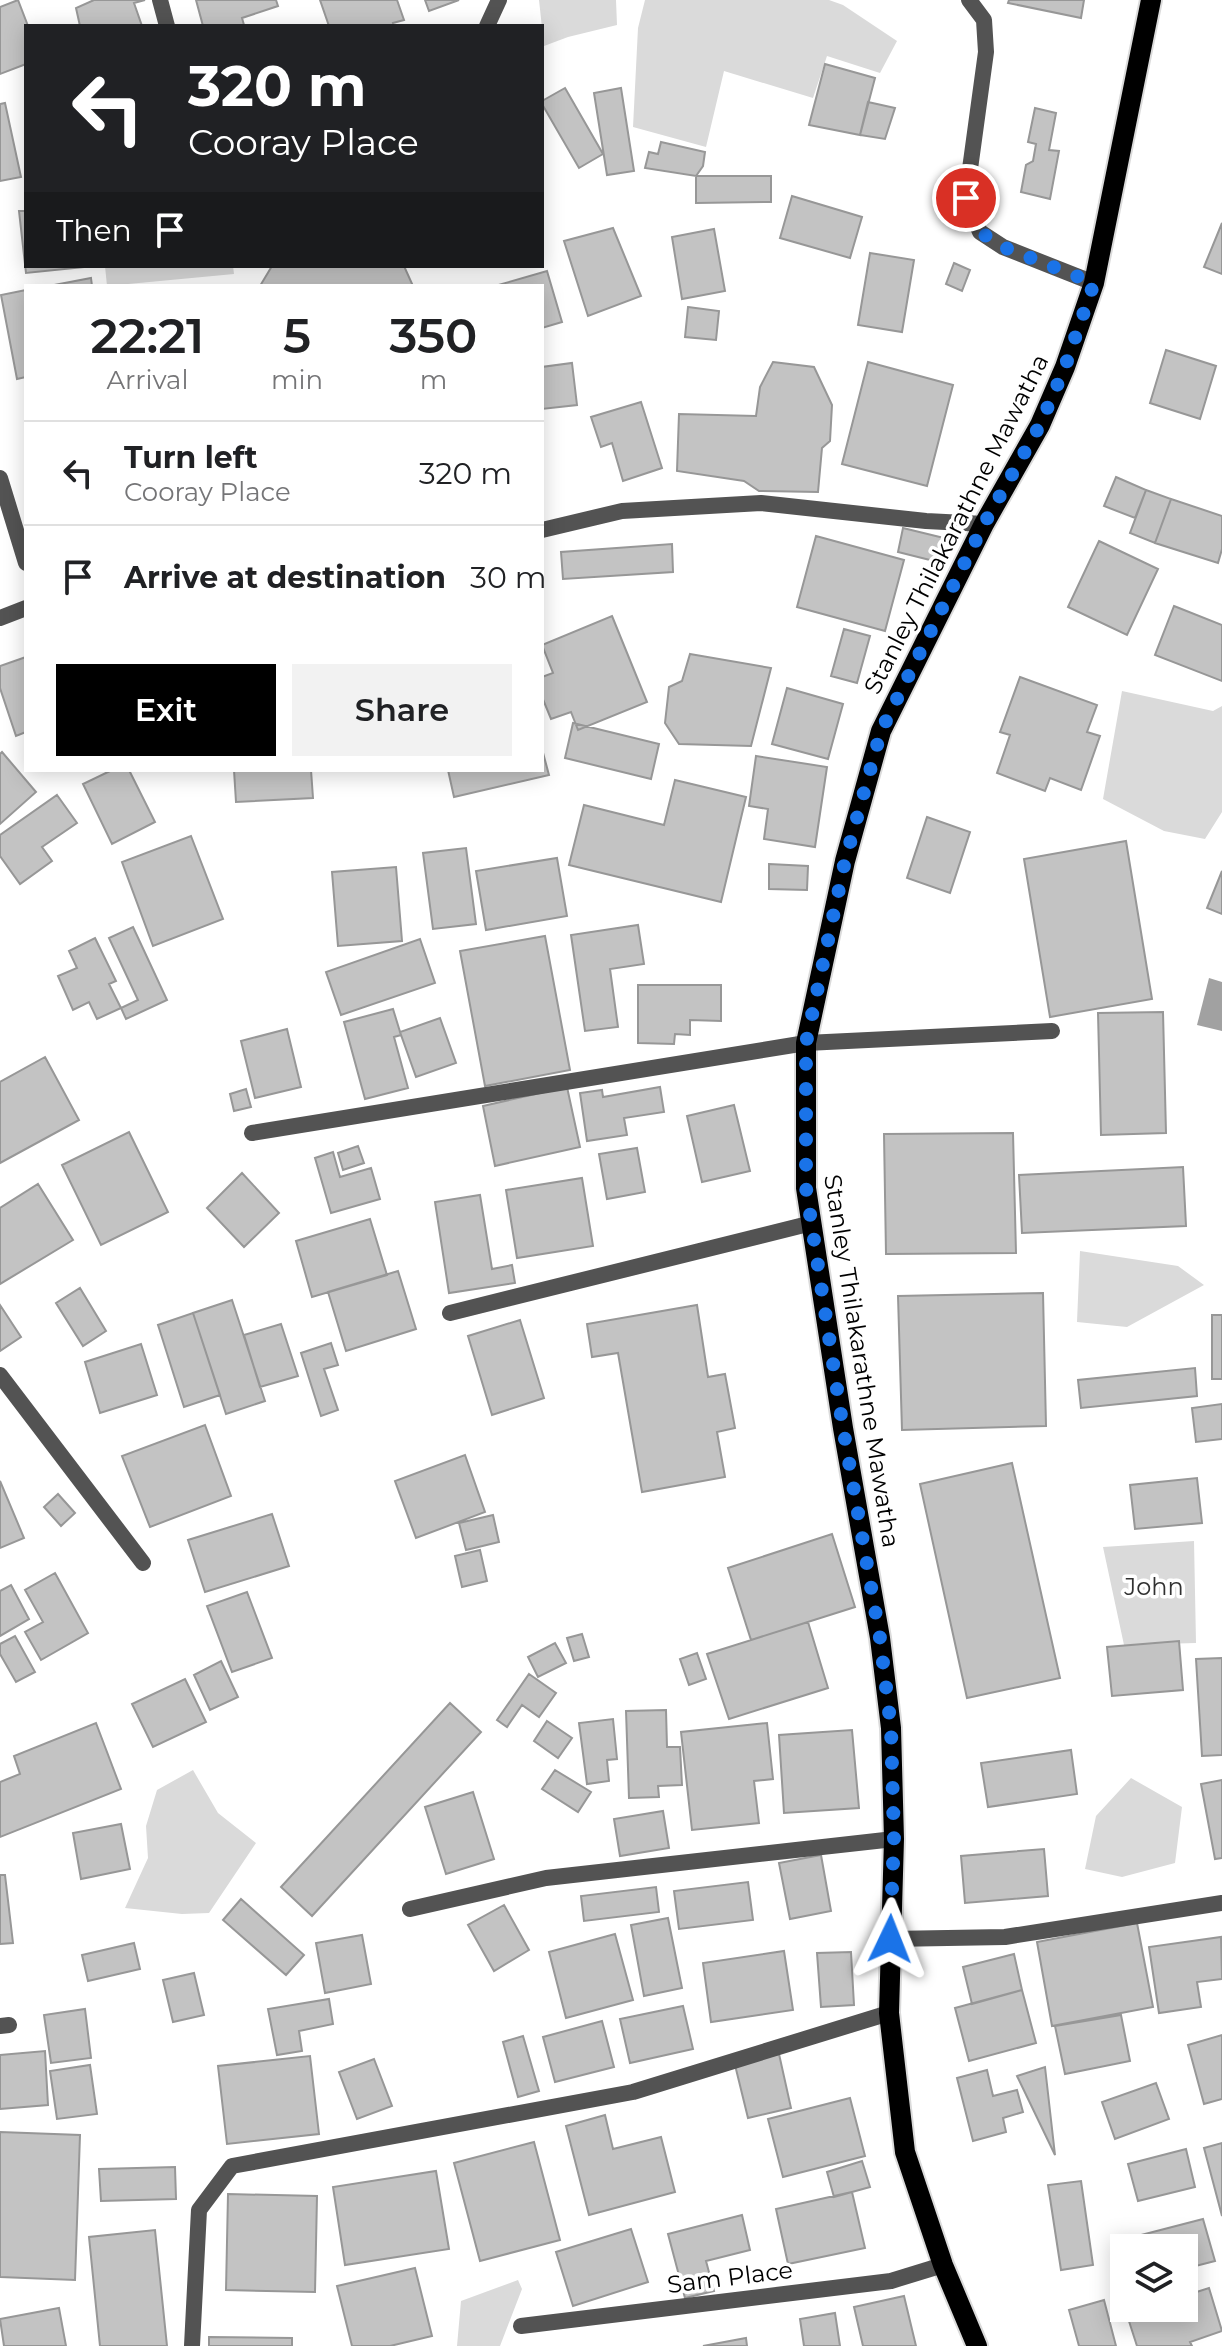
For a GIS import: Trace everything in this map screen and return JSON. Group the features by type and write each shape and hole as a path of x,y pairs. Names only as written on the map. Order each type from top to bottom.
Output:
{"main road":[{"name":"Stanley Thilakarathne Mawatha","path":"977,2346 943,2265 905,2152 889,2013 894,1839 891,1728 880,1638 843,1428 806,1188 806,1043 845,861 881,731 984,524 1040,425 1065,367 1094,283 1151,0"}],"street":[{"path":"160,0 166,24"},
{"path":"488,24 499,0"},
{"path":"969,0 984,20 986,52 966,198 980,232 1003,247 1094,283"},
{"path":"0,478 24,556"},
{"path":"544,530 622,511 761,503 926,521 984,524"},
{"path":"0,618 24,609"},
{"path":"252,1133 806,1043 1052,1031"},
{"path":"450,1313 812,1223"},
{"path":"0,1375 143,1563"},
{"path":"410,1909 546,1878 894,1839"},
{"path":"890,1939 1005,1937 1222,1903"},
{"path":"192,2346 199,2210 232,2166 633,2092 889,2013"},
{"name":"Sam Place","path":"521,2326 891,2281 943,2265"}],"green space":[{"path":"539,0 616,0 617,25 544,46"},
{"path":"645,0 829,0 843,5 897,41 880,73 827,56 813,98 724,71 706,147 633,127 638,28"},
{"path":"105,268 233,268 234,274 128,284 107,284"},
{"path":"1122,691 1213,711 1222,706 1222,812 1205,839 1164,831 1103,799"},
{"path":"1080,1251 1178,1266 1204,1285 1127,1327 1077,1322"},
{"name":"John","path":"1194,1541 1196,1643 1124,1645 1103,1547"},
{"path":"193,1770 218,1813 256,1843 209,1913 182,1914 125,1908 148,1858 146,1826 157,1790"},
{"path":"1131,1778 1182,1807 1175,1863 1122,1877 1085,1869 1096,1816"},
{"path":"518,2280 522,2289 500,2346 457,2346 461,2301"}],"shaded area":[{"path":"1209,978 1222,982 1222,1031 1197,1025"}],"building":[{"path":"18,0 27,24 24,24 24,65 0,74 0,7"},
{"path":"94,0 145,0 134,3 141,24 80,24 76,8"},
{"path":"196,0 276,0 278,6 242,18 244,24 202,24"},
{"path":"320,0 397,0 404,20 393,24 328,24"},
{"path":"425,0 459,0 429,11"},
{"path":"1009,0 1084,0 1081,18 1008,3"},
{"path":"825,64 875,78 860,135 809,125"},
{"path":"565,88 603,154 579,168 544,107 544,100"},
{"path":"621,88 634,171 607,175 594,93"},
{"path":"868,102 895,108 885,139 860,135"},
{"path":"5,103 21,177 0,181 0,104"},
{"path":"1035,108 1056,113 1049,150 1059,151 1050,199 1021,192 1026,165 1033,161 1036,144 1028,142"},
{"path":"661,142 705,152 703,166 696,176 645,168 649,152 658,154"},
{"path":"696,176 771,176 771,202 696,203"},
{"path":"792,196 862,217 850,258 780,238"},
{"path":"19,211 24,211 24,255"},
{"path":"1222,223 1222,274 1204,267"},
{"path":"613,228 641,296 588,316 564,241"},
{"path":"714,229 725,291 682,299 672,237"},
{"path":"870,253 914,260 902,332 858,325"},
{"path":"954,263 970,270 962,291 946,284"},
{"path":"25,268 75,268 26,273"},
{"path":"271,268 405,268 412,284 261,284"},
{"path":"547,271 562,322 544,327 544,284 502,284"},
{"path":"91,278 92,284 60,284"},
{"path":"24,290 24,377 17,379 1,295"},
{"path":"688,307 719,311 716,340 685,337"},
{"path":"1166,350 1216,366 1200,419 1150,403"},
{"path":"773,362 814,367 832,405 830,441 822,448 818,492 759,491 744,481 677,471 679,414 756,416 760,387"},
{"path":"868,362 953,385 927,486 842,464"},
{"path":"572,363 577,405 544,409 544,367"},
{"path":"641,402 662,468 623,481 612,443 601,447 591,417"},
{"path":"1116,477 1146,490 1135,518 1104,506"},
{"path":"1146,490 1171,499 1155,543 1130,533"},
{"path":"1171,499 1222,516 1222,549 1218,563 1155,543"},
{"path":"903,528 944,538 938,562 898,552"},
{"path":"816,536 904,560 885,631 797,607"},
{"path":"1099,541 1158,569 1127,635 1068,607"},
{"path":"672,544 673,572 563,579 561,552"},
{"path":"1174,606 1222,625 1222,681 1155,655"},
{"path":"612,616 647,702 578,730 571,712 551,719 544,702 544,676 553,673 544,644"},
{"path":"844,629 870,636 857,683 831,676"},
{"path":"690,654 771,668 751,746 679,744 665,723 669,687 682,681"},
{"path":"24,658 24,733 16,736 0,688 0,666"},
{"path":"1020,677 1097,705 1087,732 1100,736 1081,790 1050,778 1045,791 997,773 1010,735 1000,732"},
{"path":"787,688 843,704 828,759 772,744"},
{"path":"573,723 659,744 651,779 565,758"},
{"path":"2,752 36,792 0,824 0,754"},
{"path":"544,756 549,775 454,797 448,772 544,772"},
{"path":"756,756 827,767 815,847 764,839 768,809 749,806"},
{"path":"108,772 130,772 155,822 112,844 83,784"},
{"path":"234,772 311,772 313,798 236,802"},
{"path":"675,780 746,797 721,902 569,865 584,805 664,825"},
{"path":"57,795 77,823 42,847 52,861 20,884 0,856 0,835"},
{"path":"927,817 970,832 950,893 907,878"},
{"path":"191,836 223,919 153,946 122,862"},
{"path":"1126,841 1152,999 1050,1017 1024,859"},
{"path":"466,848 476,924 433,929 423,853"},
{"path":"557,858 567,916 486,930 476,871"},
{"path":"769,864 808,866 807,890 769,889"},
{"path":"396,867 402,941 338,946 332,872"},
{"path":"1222,871 1222,914 1207,908"},
{"path":"638,925 644,964 610,969 618,1027 585,1031 571,935"},
{"path":"133,927 167,1000 126,1019 121,1008 138,1000 109,938"},
{"path":"545,936 570,1070 485,1086 460,951"},
{"path":"95,938 116,981 109,984 121,1008 97,1019 89,1002 73,1010 58,976 77,968 69,951"},
{"path":"420,939 435,983 341,1015 326,972"},
{"path":"638,985 721,985 721,1021 690,1020 690,1035 675,1034 674,1044 638,1043"},
{"path":"393,1009 401,1035 394,1037 408,1088 365,1099 344,1022"},
{"path":"1163,1012 1166,1133 1101,1135 1098,1013"},
{"path":"440,1018 456,1063 416,1077 400,1032"},
{"path":"287,1029 301,1087 255,1098 241,1041"},
{"path":"45,1057 79,1120 0,1163 0,1082"},
{"path":"567,1087 580,1147 495,1166 483,1106"},
{"path":"660,1087 664,1112 624,1118 627,1135 587,1141 580,1093 602,1090 603,1097"},
{"path":"246,1089 251,1107 234,1111 230,1094"},
{"path":"734,1105 750,1171 702,1182 687,1116"},
{"path":"129,1132 168,1212 101,1245 62,1165"},
{"path":"1013,1133 1016,1253 886,1254 884,1134"},
{"path":"358,1146 364,1163 343,1170 338,1153"},
{"path":"637,1148 645,1192 607,1199 599,1154"},
{"path":"333,1152 340,1177 371,1168 380,1199 331,1213 315,1158"},
{"path":"1183,1167 1186,1226 1022,1233 1019,1175"},
{"path":"242,1173 279,1213 244,1247 207,1208"},
{"path":"582,1178 593,1246 517,1258 506,1190"},
{"path":"38,1184 73,1240 0,1284 0,1208"},
{"path":"480,1195 492,1269 512,1265 515,1283 449,1293 435,1202"},
{"path":"370,1219 387,1275 312,1297 296,1241"},
{"path":"398,1271 416,1329 346,1351 328,1292"},
{"path":"80,1288 106,1331 83,1346 56,1303"},
{"path":"1043,1293 1046,1426 902,1430 898,1296"},
{"path":"232,1300 265,1401 226,1414 193,1313"},
{"path":"0,1305 21,1337 0,1351"},
{"path":"697,1305 708,1377 725,1374 735,1428 717,1432 725,1477 642,1492 618,1353 592,1357 587,1324"},
{"path":"193,1313 220,1395 184,1407 158,1325"},
{"path":"1212,1315 1222,1315 1222,1379 1212,1379"},
{"path":"520,1320 544,1398 492,1415 468,1336"},
{"path":"281,1324 298,1376 260,1387 244,1335"},
{"path":"331,1343 338,1365 324,1369 338,1410 321,1416 301,1353"},
{"path":"141,1344 157,1395 100,1413 85,1362"},
{"path":"1195,1368 1197,1396 1081,1408 1078,1380"},
{"path":"1222,1404 1222,1439 1196,1442 1192,1408"},
{"path":"205,1425 231,1496 150,1527 122,1456"},
{"path":"465,1455 485,1512 416,1538 395,1481"},
{"path":"1012,1463 1060,1678 967,1698 920,1484"},
{"path":"1197,1478 1202,1523 1135,1529 1130,1485"},
{"path":"0,1481 24,1538 0,1548"},
{"path":"58,1494 75,1513 61,1526 44,1507"},
{"path":"272,1514 289,1566 205,1592 188,1540"},
{"path":"493,1515 499,1542 466,1550 459,1523"},
{"path":"832,1534 855,1607 751,1640 728,1568"},
{"path":"480,1550 487,1581 462,1587 455,1556"},
{"path":"55,1573 88,1633 41,1660 25,1632 43,1622 25,1590"},
{"path":"11,1585 29,1619 0,1636 0,1591"},
{"path":"247,1592 272,1658 232,1672 207,1606"},
{"path":"808,1622 828,1688 729,1719 707,1654"},
{"path":"582,1634 589,1657 574,1661 567,1638"},
{"path":"15,1636 35,1672 16,1682 0,1654 0,1644"},
{"path":"1179,1641 1183,1690 1112,1696 1107,1647"},
{"path":"555,1643 566,1663 538,1677 528,1657"},
{"path":"697,1653 706,1679 689,1685 680,1659"},
{"path":"1222,1658 1222,1755 1202,1756 1196,1659"},
{"path":"221,1661 238,1697 210,1710 194,1675"},
{"path":"529,1674 556,1693 539,1717 522,1705 507,1727 497,1720"},
{"path":"185,1679 206,1722 153,1747 132,1704"},
{"path":"450,1703 481,1732 312,1916 281,1887"},
{"path":"666,1710 667,1747 680,1747 682,1785 658,1786 659,1797 629,1798 626,1711"},
{"path":"613,1719 617,1759 607,1760 609,1781 587,1784 579,1723"},
{"path":"547,1721 572,1738 558,1758 534,1741"},
{"path":"96,1723 121,1789 0,1837 0,1782 20,1774 14,1756"},
{"path":"767,1723 773,1779 754,1781 759,1823 692,1830 681,1732"},
{"path":"852,1730 859,1808 784,1813 779,1735"},
{"path":"1071,1750 1077,1794 988,1807 981,1763"},
{"path":"555,1770 591,1792 578,1812 542,1789"},
{"path":"1222,1780 1222,1858 1215,1859 1201,1784"},
{"path":"473,1792 494,1859 446,1874 425,1807"},
{"path":"663,1811 669,1848 620,1856 614,1819"},
{"path":"121,1824 130,1869 81,1879 73,1833"},
{"path":"1044,1849 1048,1896 965,1903 961,1856"},
{"path":"821,1855 831,1911 790,1919 779,1863"},
{"path":"0,1875 5,1875 13,1943 0,1944"},
{"path":"748,1882 753,1920 679,1929 674,1891"},
{"path":"656,1887 659,1912 584,1921 581,1896"},
{"path":"241,1899 304,1955 286,1975 223,1920"},
{"path":"504,1905 529,1950 494,1971 468,1925"},
{"path":"668,1918 682,1988 644,1996 631,1925"},
{"path":"1137,1923 1153,2007 1052,2026 1037,1942"},
{"path":"615,1934 633,2000 566,2018 549,1952"},
{"path":"362,1935 371,1984 325,1993 316,1943"},
{"path":"1221,1937 1222,1979 1197,1982 1201,2007 1159,2013 1149,1947"},
{"path":"134,1943 140,1969 88,1981 82,1955"},
{"path":"784,1951 793,2010 711,2022 703,1963"},
{"path":"851,1952 854,2005 821,2007 817,1953"},
{"path":"1014,1954 1022,1990 972,2004 963,1967"},
{"path":"194,1973 204,2015 173,2022 163,1980"},
{"path":"1022,1990 1036,2043 969,2061 955,2008"},
{"path":"329,1999 333,2024 299,2031 302,2051 277,2055 268,2009"},
{"path":"683,2006 693,2049 630,2063 620,2019"},
{"path":"85,2009 91,2058 51,2063 44,2015"},
{"path":"1121,2015 1130,2061 1065,2074 1055,2026"},
{"path":"602,2021 614,2067 555,2082 543,2037"},
{"path":"1222,2035 1222,2099 1204,2104 1188,2045"},
{"path":"523,2036 539,2091 518,2097 503,2042"},
{"path":"45,2051 48,2105 0,2109 0,2055"},
{"path":"779,2054 791,2108 748,2118 735,2065"},
{"path":"310,2056 319,2134 227,2144 218,2066"},
{"path":"374,2059 392,2106 357,2119 339,2072"},
{"path":"90,2065 97,2114 57,2119 50,2071"},
{"path":"1045,2067 1055,2155 1017,2076"},
{"path":"987,2070 993,2096 1017,2090 1023,2112 1003,2118 1006,2132 973,2141 957,2078"},
{"path":"1156,2083 1169,2119 1115,2139 1102,2102"},
{"path":"850,2098 865,2156 783,2177 768,2119"},
{"path":"605,2115 613,2149 661,2137 675,2192 589,2215 566,2126"},
{"path":"0,2132 80,2135 75,2280 0,2277"},
{"path":"534,2142 560,2240 480,2261 454,2163"},
{"path":"1222,2143 1222,2216 1204,2148"},
{"path":"1186,2149 1195,2187 1138,2201 1128,2164"},
{"path":"862,2161 870,2187 834,2197 827,2172"},
{"path":"175,2167 176,2199 101,2201 99,2169"},
{"path":"436,2171 449,2249 345,2265 333,2187"},
{"path":"1081,2181 1093,2265 1061,2270 1048,2185"},
{"path":"852,2192 865,2248 788,2264 776,2209"},
{"path":"228,2194 317,2196 315,2292 226,2290"},
{"path":"742,2215 750,2250 706,2261 714,2291 685,2298 668,2234"},
{"path":"1203,2219 1215,2261 1198,2265 1198,2234 1145,2234"},
{"path":"631,2229 648,2282 573,2306 556,2252"},
{"path":"155,2230 167,2346 100,2346 89,2237"},
{"path":"415,2268 432,2336 390,2346 352,2346 337,2286"},
{"path":"1209,2288 1222,2331 1190,2342 1192,2346 1137,2346 1129,2322 1198,2322 1198,2292"},
{"path":"904,2296 916,2346 863,2346 854,2307"},
{"path":"1104,2300 1116,2346 1079,2346 1069,2310"},
{"path":"59,2308 66,2346 4,2346 0,2319"},
{"path":"835,2313 840,2346 804,2346 800,2319"},
{"path":"209,2337 292,2338 292,2346 209,2346"},
{"path":"746,2338 747,2346 703,2346"}],"route":[{"path":"890,1939 894,1839 891,1728 880,1638 843,1428 806,1188 806,1043 845,861 881,731 984,524 1040,425 1065,367 1094,283 1003,247 980,232 966,198"}]}
